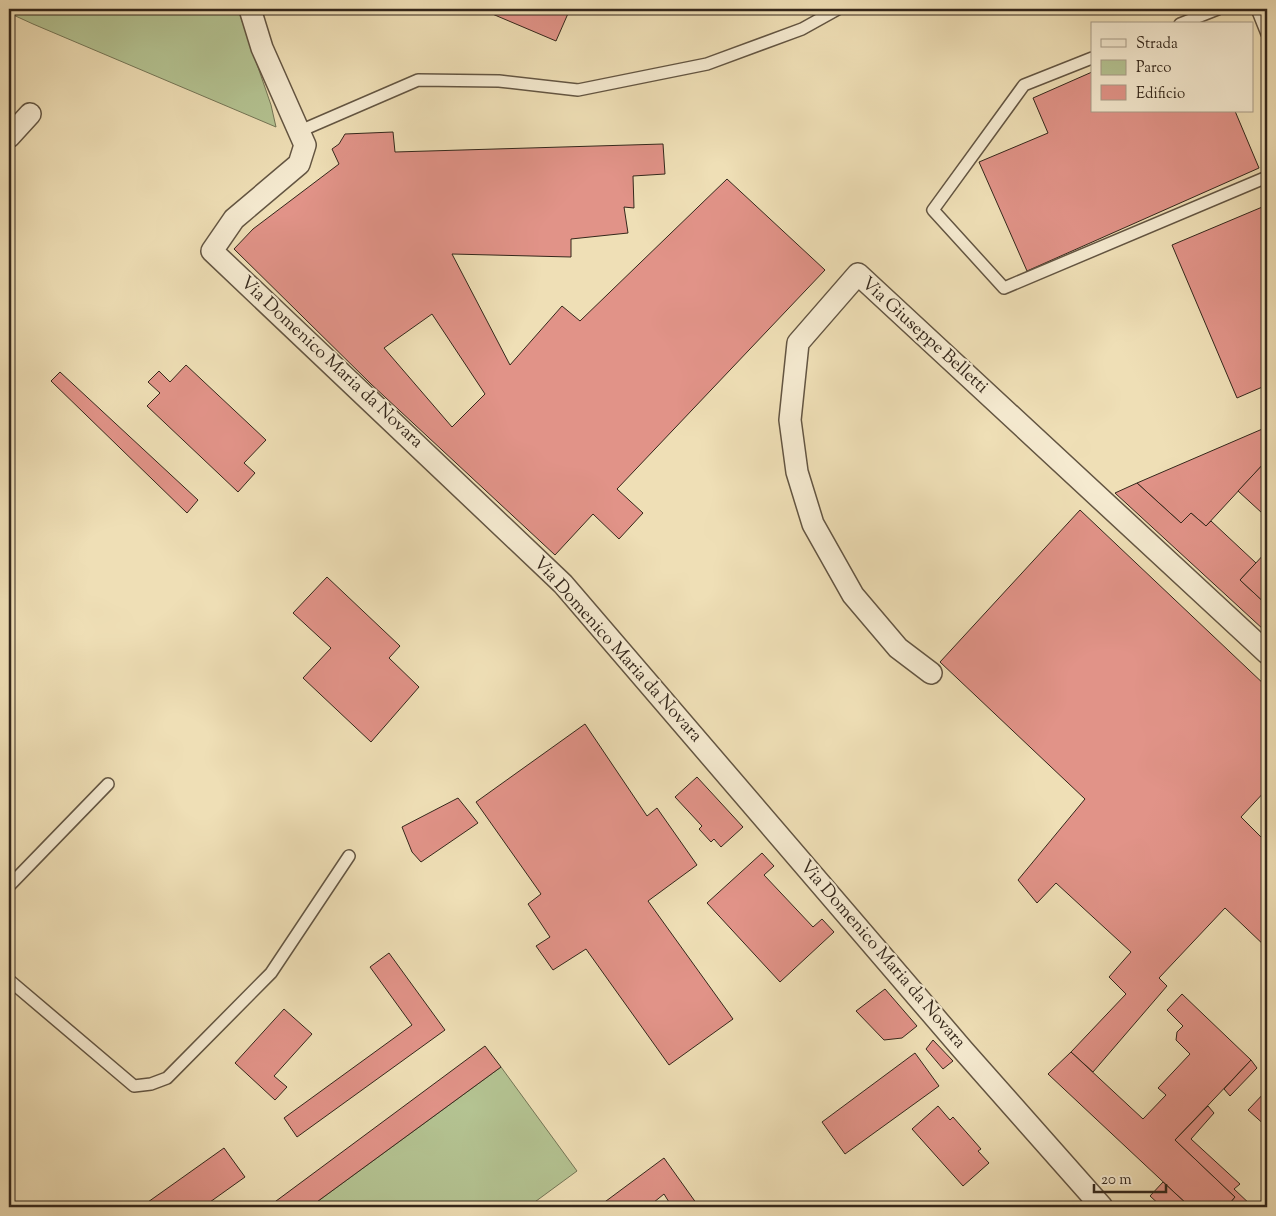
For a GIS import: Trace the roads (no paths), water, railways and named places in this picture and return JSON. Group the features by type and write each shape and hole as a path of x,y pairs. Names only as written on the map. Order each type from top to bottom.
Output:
{"street":[{"name":"Via Domenico Maria da Novara","path":"250,9 262,48 300,131 304,145 299,164 234,219 212,251 563,584 957,1042 1102,1207"},
{"path":"9,137 30,114"},
{"name":"Via Giuseppe Belletti","path":"931,673 898,648 853,595 813,524 797,472 790,420 798,343 858,274 1267,653"}],"lane":[{"path":"300,131 418,80 499,81 578,90 707,64 802,29 838,9"},
{"path":"1185,22 1218,9"},
{"path":"1257,9 1267,34"},
{"path":"1091,58 1024,85 933,210 1004,288 1267,177"},
{"path":"9,886 108,784"},
{"path":"9,980 134,1086 151,1084 167,1078 271,973 350,856"}]}
